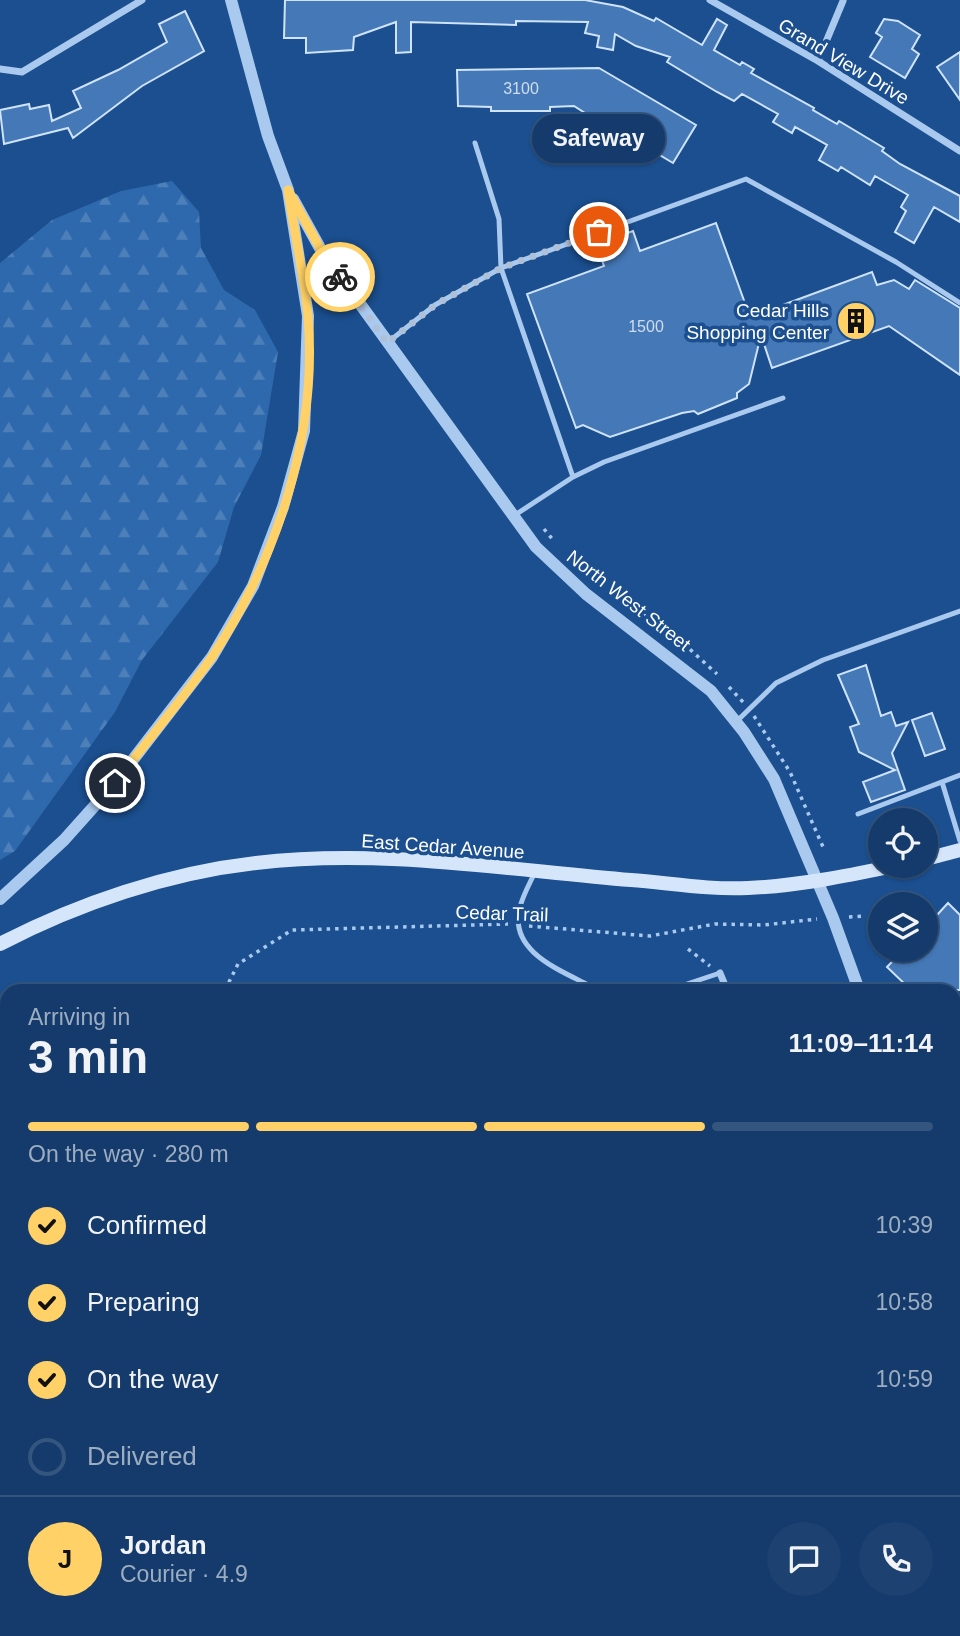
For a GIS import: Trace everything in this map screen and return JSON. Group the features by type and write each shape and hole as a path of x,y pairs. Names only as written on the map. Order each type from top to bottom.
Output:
{"main road":[{"path":"938,856 960,850"},
{"name":"East Cedar Avenue","path":"0,944 41,924 128,892 194,873 257,862 384,859 745,888 816,881 868,871"}],"street":[{"path":"0,69 22,72 142,0"},
{"path":"0,899 64,840 115,783 212,657 253,586 284,508 304,432 308,316 288,190 268,136 231,0"},
{"name":"Grand View Drive","path":"710,0 818,61 960,151"},
{"path":"818,61 843,1"},
{"name":"North West Street","path":"288,190 321,250 513,517 559,571 693,675 736,722 774,779 857,984"},
{"path":"720,973 725,984"}],"lane":[{"path":"475,143 499,219 501,268 573,477"},
{"path":"387,343 435,305 501,268 746,180 896,262 960,303"},
{"path":"513,517 573,477 783,398"},
{"path":"736,722 776,683 823,660 960,611"},
{"path":"858,814 960,775"},
{"path":"942,782 960,841"},
{"path":"534,872 519,908 519,925 524,943 533,953 587,984"},
{"path":"687,984 720,973"}],"path":[{"path":"527,507 562,549"},
{"path":"597,582 683,643 718,676"},
{"name":"Cedar Trail","path":"228,984 238,964 292,930 519,925 650,936 715,924 764,925 803,919"},
{"path":"688,949 720,973"}],"green space":[{"path":"172,181 199,212 201,248 224,290 255,310 278,352 261,455 234,507 218,562 142,660 115,712 15,851 0,860 0,263 52,220 121,191"}],"building":[{"path":"285,0 585,0 623,7 654,21 656,18 702,45 717,19 727,25 714,50 740,65 742,62 754,69 751,73 837,124 839,121 884,148 882,151 900,164 960,196 960,222 934,207 914,243 895,232 906,211 901,207 908,195 875,176 870,185 841,167 838,171 819,160 827,145 795,127 792,133 773,122 778,114 742,94 734,101 717,92 667,62 670,57 636,46 615,34 613,50 597,47 599,36 585,33 588,22 516,21 516,25 411,22 411,52 396,53 396,22 354,37 353,50 306,53 306,38 284,38"},
{"path":"185,11 204,51 142,86 73,138 68,128 4,144 0,110 29,104 30,109 49,105 52,121 81,108 73,91 118,70 167,42 159,24"},
{"path":"884,19 898,21 920,35 912,49 919,54 905,78 870,57 882,37 876,33"},
{"path":"960,52 960,100 937,67"},
{"path":"599,68 696,125 673,163 651,150 649,154 574,106 550,107 550,111 491,111 491,107 458,106 457,70"},
{"path":"716,223 750,317 872,272 877,285 894,280 909,289 915,280 960,308 960,375 889,326 772,368 761,335 749,384 737,393 737,398 698,414 694,411 682,413 610,437 583,425 576,428 527,294 604,266 596,244 633,231 640,251"},
{"path":"866,665 881,716 891,712 896,726 908,722 892,753 905,790 871,802 863,782 895,770 859,752 850,727 859,724 838,675"},
{"path":"932,713 945,749 925,756 912,720"},
{"path":"948,903 960,915 960,984 905,984 887,967 892,962 938,962 938,914"}],"way so far":[{"path":"340,277 387,343 435,305 501,268 599,232"}],"place":[{"name":"Safeway","path":"599,232"},
{"name":"Cedar Hills Shopping Center","path":"856,321"}],"route":[{"path":"115,783 212,657 253,586 284,508 304,432 308,373 308,316 288,190 321,250 340,277"}]}
